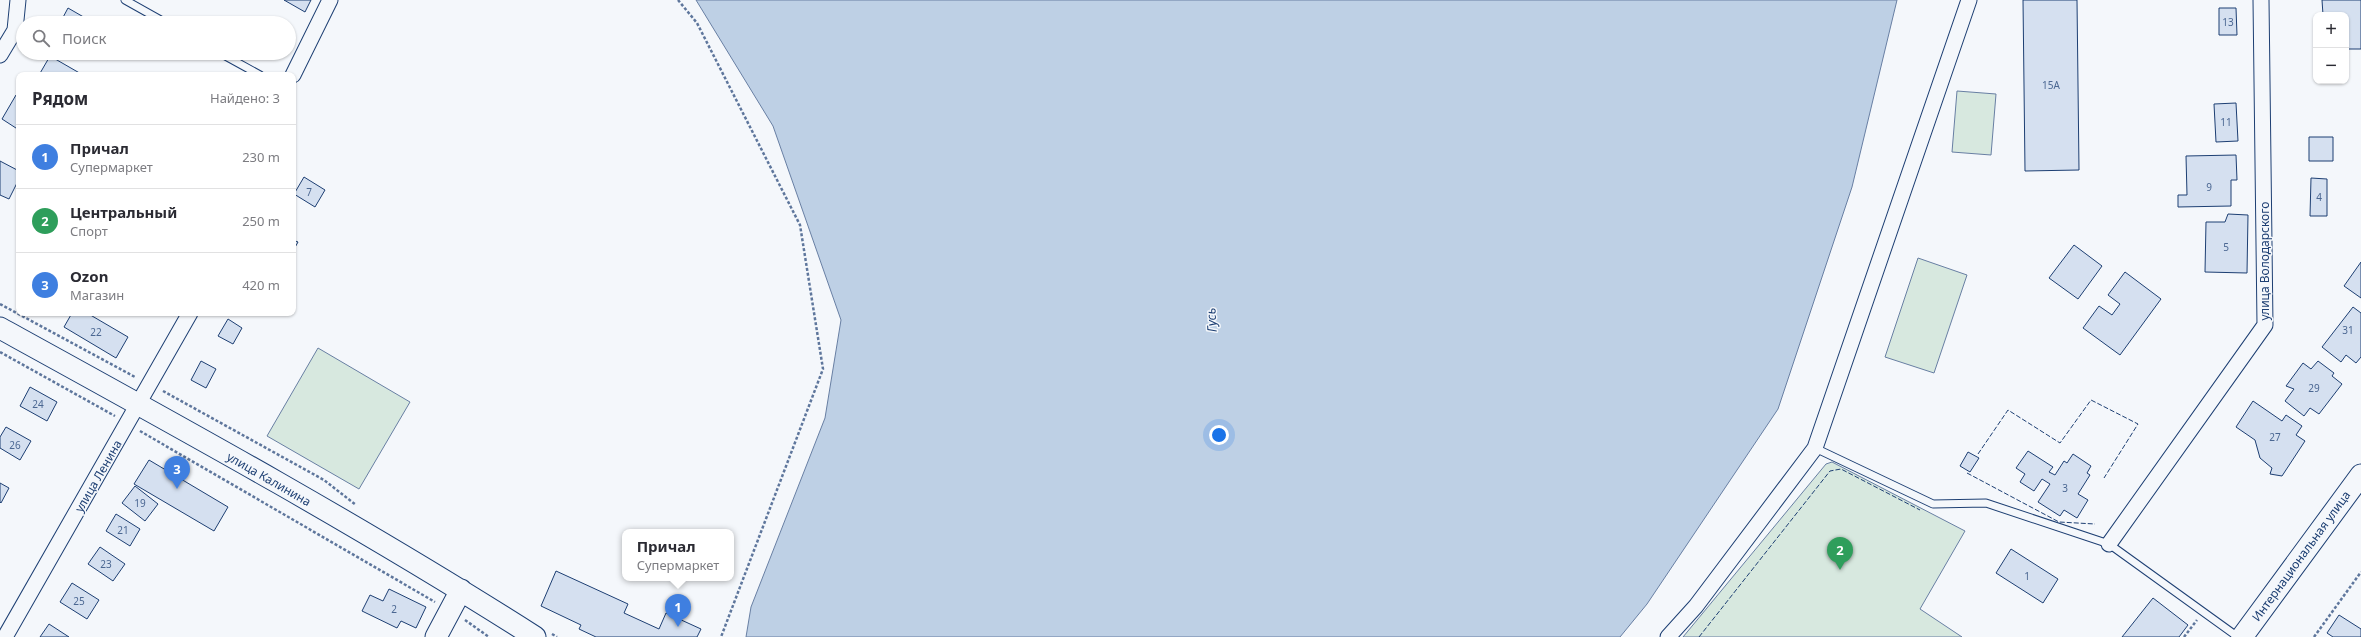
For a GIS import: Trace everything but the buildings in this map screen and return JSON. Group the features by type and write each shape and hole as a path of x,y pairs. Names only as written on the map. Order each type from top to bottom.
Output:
{"main road":[{"name":"улица Калинина","path":"0,328 139,404 461,590 535,637"},
{"name":"Интернациональная улица","path":"2242,637 2361,475"},
{"path":"436,637 461,590"}],"street":[{"path":"0,54 14,30 18,0"},
{"path":"294,72 330,0"},
{"path":"1668,637 1696,606 1815,448 1969,0"},
{"name":"улица Володарского","path":"2110,544 2265,325 2261,0"},
{"name":"улица Ленина","path":"5,637 188,316"}],"lane":[{"path":"125,0 154,16"},
{"path":"233,60 255,72"},
{"path":"1815,448 1933,504 1986,503 2110,544 2238,637"}],"path":[{"path":"678,0 696,23 800,225 823,369 721,637"},
{"path":"0,352 128,424 450,611 489,637"},
{"path":"2314,637 2361,572"},
{"path":"2184,637 2203,611"}],"shaded area":[{"path":"1957,91 1996,94 1991,155 1952,152"},
{"path":"1918,258 1967,275 1934,373 1885,357"},
{"path":"318,348 410,402 359,489 267,436"},
{"path":"1832,462 1965,531 1920,609 1962,637 1683,637 1826,464"}],"water":[{"name":"Гусь","path":"696,0 1897,0 1852,187 1778,409 1647,604 1620,637 746,637 751,607 825,418 841,320 773,126"}],"fence":[{"path":"1978,454 2008,410 2060,443 2091,400 2138,424 2104,478"},
{"path":"1699,637 1830,471 1841,469 1920,510"},
{"path":"1967,473 2059,522 2095,524"}],"place":[{"name":"Ozon","path":"177,489"},
{"name":"Центральный","path":"1840,570"},
{"name":"Причал","path":"678,627"}]}
